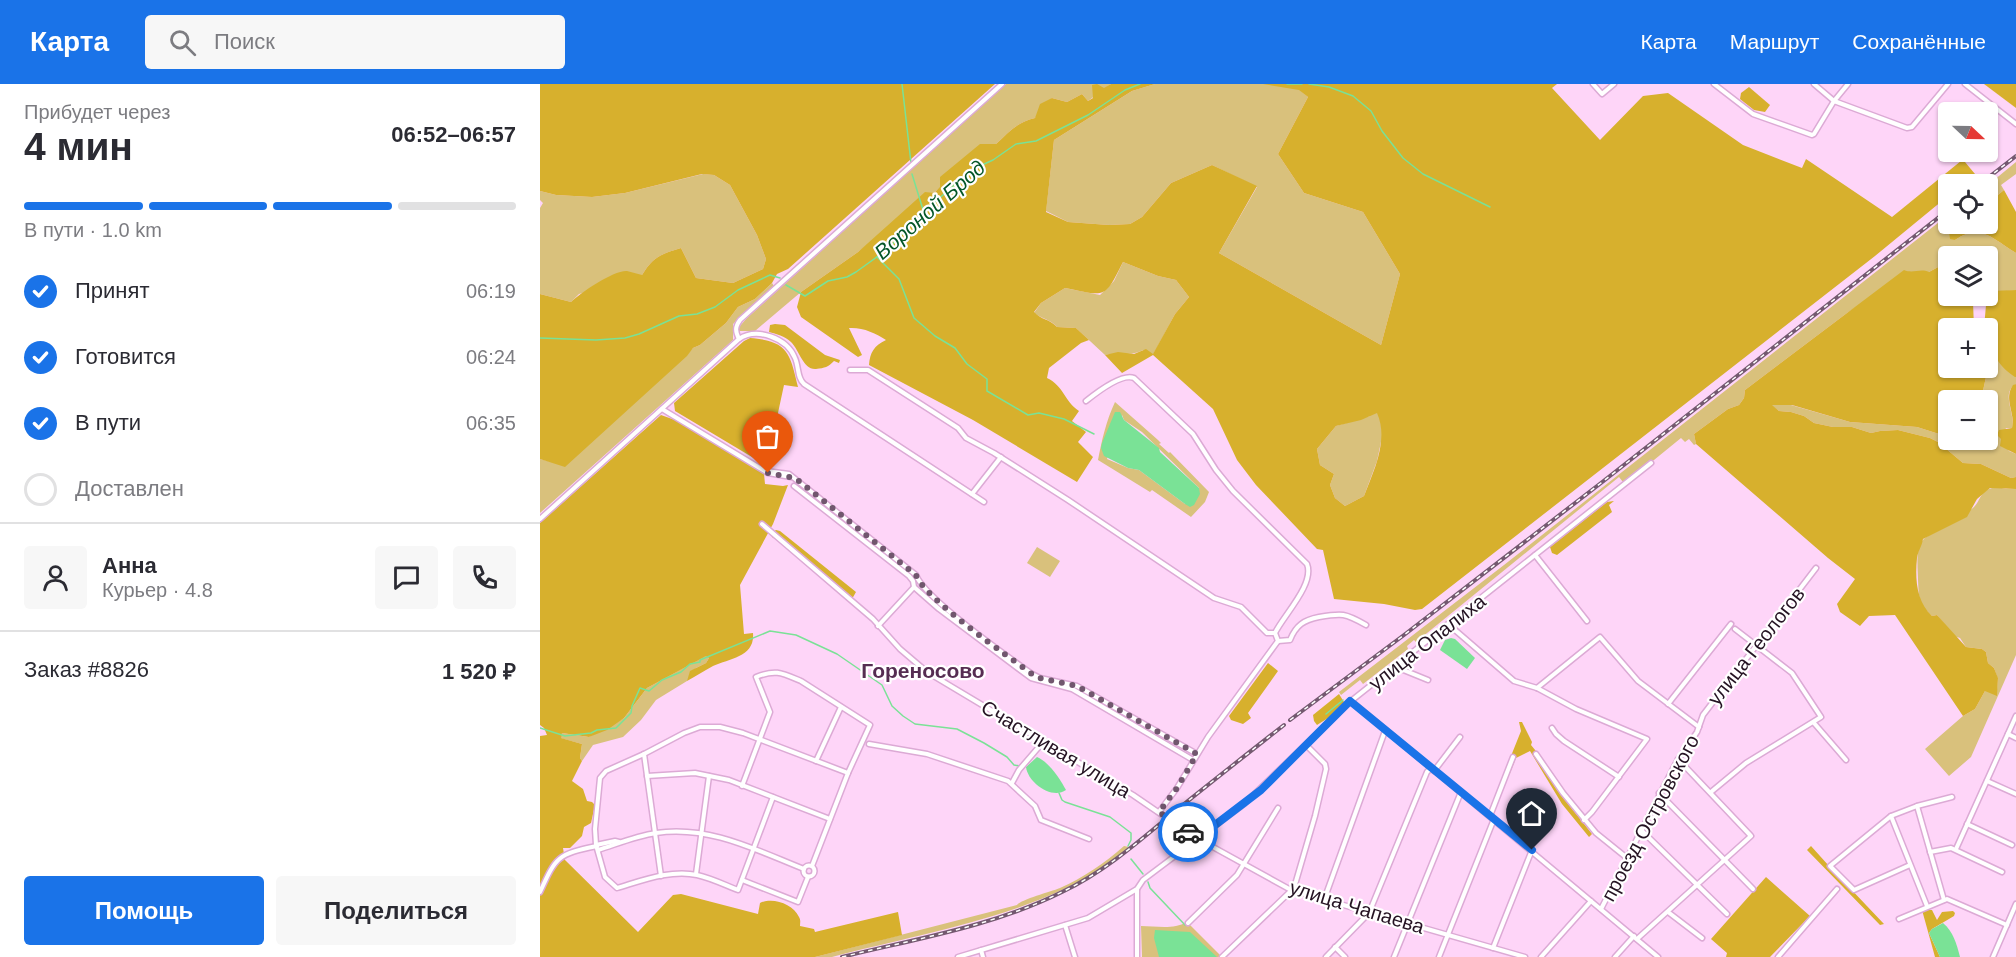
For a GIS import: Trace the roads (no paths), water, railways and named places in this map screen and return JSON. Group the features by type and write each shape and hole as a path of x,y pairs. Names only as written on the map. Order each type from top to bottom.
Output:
{"street":[{"path":"739,339 735,331 740,320 1002,84"},
{"path":"1593,84 1602,93 1614,84"},
{"path":"1714,84 1753,114 1812,135 1815,134 1834,101 1848,84"},
{"path":"1814,84 1834,101 1907,128 1912,127 1946,84"},
{"path":"1965,84 2016,124"},
{"path":"540,519 739,339 757,333 787,345 796,359 801,381 804,384 984,502"},
{"path":"850,370 868,370 958,428 966,438 1001,457 1214,598 1241,607 1267,633 1290,640 1302,622 1331,614 1352,617 1366,626"},
{"path":"1086,401 1110,384 1128,376 1134,378 1193,434 1216,470 1233,491 1307,564 1309,569 1297,600 1277,637 1159,812"},
{"path":"662,409 770,474 795,478 916,575 921,584 959,619 1032,674 1040,678 1077,686 1197,754"},
{"path":"972,494 1001,457"},
{"name":"улица Опалиха","path":"958,957 1088,918 1137,889 1143,880 1244,804 1350,701 1652,463"},
{"path":"794,486 909,576 914,587 939,609 1031,678 1072,689 1193,760"},
{"name":"Счастливая улица","path":"762,524 873,619 900,649 927,672 1044,741 1198,838"},
{"path":"1535,555 1587,621"},
{"name":"улица Геологов","path":"1699,727 1703,715 1816,568"},
{"path":"878,626 914,587"},
{"path":"1448,624 1514,681 1537,688 1576,709 1647,739 1584,820"},
{"path":"1668,704 1731,624"},
{"path":"1711,792 1746,764 1821,718 1797,679 1787,668 1735,628"},
{"path":"1537,688 1600,638 1627,670 1699,727"},
{"path":"1395,666 1428,680"},
{"path":"742,786 770,712 756,678 775,671 789,676 870,725 848,773 812,866 815,873 808,877 798,902 742,880"},
{"path":"1350,701 1658,957"},
{"path":"816,761 841,707"},
{"path":"1956,849 2016,716"},
{"path":"1814,723 1846,760"},
{"path":"773,797 738,890 696,874 681,873 661,876 617,888 605,877 595,829 600,778 606,771 684,733 700,727 720,727 848,773"},
{"name":"проезд Островского","path":"1601,909 1659,793 1699,727"},
{"path":"1552,728 1564,741 1619,777"},
{"path":"1324,900 1385,731"},
{"path":"2008,734 2016,738"},
{"path":"1326,957 1369,913 1433,769 1460,737"},
{"path":"1012,783 1019,770 1044,741"},
{"path":"869,744 927,754 1012,783 1035,806 1041,820 1045,823 1089,839"},
{"path":"1222,957 1296,885 1326,769 1325,764 1306,745"},
{"path":"644,754 661,876"},
{"path":"1536,754 1584,820 1627,858"},
{"path":"1438,957 1513,757"},
{"path":"1615,957 1751,836 1678,759"},
{"path":"647,776 680,773 729,780 830,819"},
{"path":"696,874 709,776"},
{"path":"1987,781 2016,794"},
{"path":"1394,957 1461,792"},
{"path":"1659,793 1753,889"},
{"path":"1910,865 1854,890 1830,866 1891,816 1917,806 1952,797"},
{"path":"1917,806 1944,900"},
{"path":"1188,923 1237,874 1278,808"},
{"path":"1891,816 1927,906"},
{"path":"1967,824 2012,845"},
{"path":"1641,830 1727,914"},
{"path":"540,892 558,858 615,841 620,842 673,831 702,832 729,839 804,869 808,877"},
{"name":"улица Чапаева","path":"1198,838 1291,890 1525,957"},
{"path":"1930,852 1947,848 1956,849 2002,872"},
{"path":"1494,948 1532,850"},
{"path":"804,869 806,866 812,866"},
{"path":"1137,889 1137,957"},
{"path":"1778,957 1837,889"},
{"path":"1899,919 1927,906 1949,900 2007,925"},
{"path":"1541,957 1591,901"},
{"path":"1992,957 2016,904"},
{"path":"1668,912 1702,938"},
{"path":"1065,925 1075,957"},
{"path":"1335,947 1345,957"},
{"path":"981,950 983,957"}],"waterway":[{"path":"902,84 911,163"},
{"name":"Вороной Брод","path":"786,285 805,296 828,281 847,277 856,272 888,249 916,219 971,170 993,160 1016,144 1036,141 1088,115 1125,90 1140,84"},
{"name":"Вороной Брод","path":"1287,84 1302,84"},
{"name":"Вороной Брод","path":"1309,84 1329,87 1353,96 1371,111 1382,131 1403,158 1423,174 1490,207"},
{"path":"912,174 924,213"},
{"path":"877,257 899,279 914,318 935,336 955,348 967,364 987,379 987,391 1028,415 1039,413 1064,419 1094,434"},
{"name":"Вороной Брод","path":"540,338 596,340 625,338 679,316 697,314 715,307 738,290 770,275 780,278"},
{"path":"540,728 565,736 616,728 631,713 640,688 649,691 662,680 681,672 690,664 700,662 700,660 770,631 796,635 837,654 882,685 892,706 915,724 957,729 1007,757 1014,765 1020,766"},
{"path":"1326,714 1343,700"},
{"path":"1059,793 1065,802 1110,817 1131,833 1128,846"},
{"path":"1131,859 1143,874"},
{"path":"1148,882 1150,888 1185,925"}],"railway":[{"path":"1993,174 2016,156"},
{"path":"1290,720 1601,483 1938,218"},
{"path":"842,957 982,923 1062,892 1120,856 1284,725"}],"district":[{"name":"Гореносово","path":"923,671"}]}
